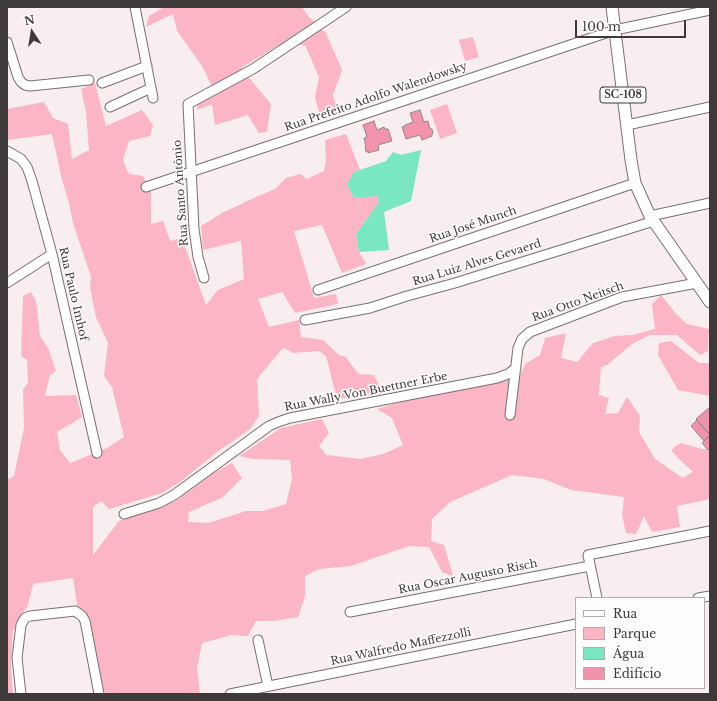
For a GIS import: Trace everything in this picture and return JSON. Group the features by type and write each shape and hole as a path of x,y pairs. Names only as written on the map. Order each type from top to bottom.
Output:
{"main road":[{"name":"SC-108","path":"612,7 635,183 652,218 697,283 708,296"}],"street":[{"path":"135,7 153,98"},
{"name":"Rua Santo Antônio","path":"204,278 195,243 190,172 188,104 253,69 346,7"},
{"name":"Rua Prefeito Adolfo Walendowsky","path":"146,187 615,30 710,10"},
{"path":"7,42 18,77 25,85 30,86 89,80"},
{"path":"102,83 147,66"},
{"path":"110,107 151,88"},
{"path":"627,125 710,107"},
{"name":"Rua Paulo Imhof","path":"7,151 22,159 27,167 52,254 97,453"},
{"name":"Rua José Munch","path":"318,290 635,183"},
{"name":"Rua Luiz Alves Gevaerd","path":"305,320 370,308 455,283 652,218 710,203"},
{"path":"7,283 52,254"},
{"name":"Rua Otto Neitsch","path":"510,415 518,348 522,339 530,332 622,297 697,283"},
{"name":"Rua Wally Von Buettner Erbe","path":"124,514 159,503 174,495 269,426 278,422 290,418 360,406 497,378 508,374 516,368"},
{"path":"597,597 588,555 710,531"},
{"name":"Rua Oscar Augusto Risch","path":"350,612 590,566"},
{"path":"21,694 17,658 21,625 25,618 30,616 75,611 82,616 85,621 99,694"},
{"name":"Rua Walfredo Maffezzolli","path":"230,694 575,624"},
{"path":"258,640 268,686"}],"green space":[{"path":"164,7 302,7 308,16 326,33 342,70 333,95 339,115 321,119 315,98 319,77 305,45 277,46 241,68 271,104 267,132 259,133 248,115 215,125 212,104 197,110 198,103 216,94 202,66 177,31 173,14 146,27 149,16"},
{"path":"473,37 479,57 465,61 459,40"},
{"path":"95,83 106,126 142,110 153,125 150,136 129,141 123,160 129,174 143,176 151,192 151,224 163,221 170,241 182,238 206,305 218,290 244,279 241,241 203,250 201,226 222,213 275,189 286,178 300,174 307,179 324,171 326,161 325,140 346,134 360,170 354,172 377,196 379,202 356,234 359,252 366,264 342,273 322,225 294,231 314,298 336,294 338,304 295,313 282,292 258,299 269,327 299,320 301,337 323,340 339,355 346,357 358,374 374,375 383,393 337,399 326,356 319,351 294,353 283,348 257,379 259,416 250,429 217,452 180,482 162,493 109,509 101,501 93,507 93,555 119,521 177,500 215,472 232,463 242,478 223,497 189,512 188,522 208,523 246,511 263,511 286,504 292,479 290,460 253,459 239,456 281,428 322,419 329,433 319,446 326,455 361,459 383,454 403,445 392,418 377,409 411,399 502,382 520,376 525,364 540,355 545,338 566,333 561,358 577,362 593,343 615,336 632,335 655,329 652,304 661,295 676,314 687,324 709,329 708,351 700,355 677,335 649,335 632,344 607,365 601,367 599,395 609,398 605,414 618,413 627,397 640,416 639,432 655,459 683,478 693,472 671,450 680,443 702,449 710,449 710,499 677,506 680,527 652,532 644,516 636,534 626,533 622,515 624,497 571,490 544,479 512,475 450,502 432,519 431,541 444,545 453,576 442,572 429,547 409,546 351,566 319,569 305,576 305,596 298,617 273,621 256,621 248,636 232,635 202,643 197,668 200,694 104,694 88,619 77,605 73,578 33,584 28,605 13,630 11,665 13,694 7,694 7,480 14,476 24,428 23,390 28,383 27,360 21,356 23,296 31,292 36,301 40,336 48,348 56,371 50,375 45,396 76,395 82,417 57,432 60,450 70,463 107,448 124,437 112,387 104,376 108,343 96,317 90,287 91,277 73,223 52,134 7,140 7,109 44,102 53,118 68,124 72,159 89,150 86,112 81,89"},
{"path":"447,104 457,133 440,139 430,110"},
{"path":"671,341 699,363 710,363 710,396 678,390 658,355 659,343"}],"water":[{"path":"421,150 411,201 384,212 389,250 359,252 356,234 379,202 377,196 354,198 347,184 354,172 386,161 393,152 401,155"}],"building":[{"path":"420,110 424,122 428,121 430,129 432,129 432,136 422,140 420,135 406,139 402,127 413,122 410,113"},
{"path":"374,121 377,130 384,127 385,129 388,129 392,141 378,145 379,150 368,153 368,151 366,152 365,147 364,138 367,137 363,125"},
{"path":"710,407 710,435 696,419"},
{"path":"697,420 710,435 704,441 691,426"},
{"path":"710,436 710,448 708,450 702,443"}]}
